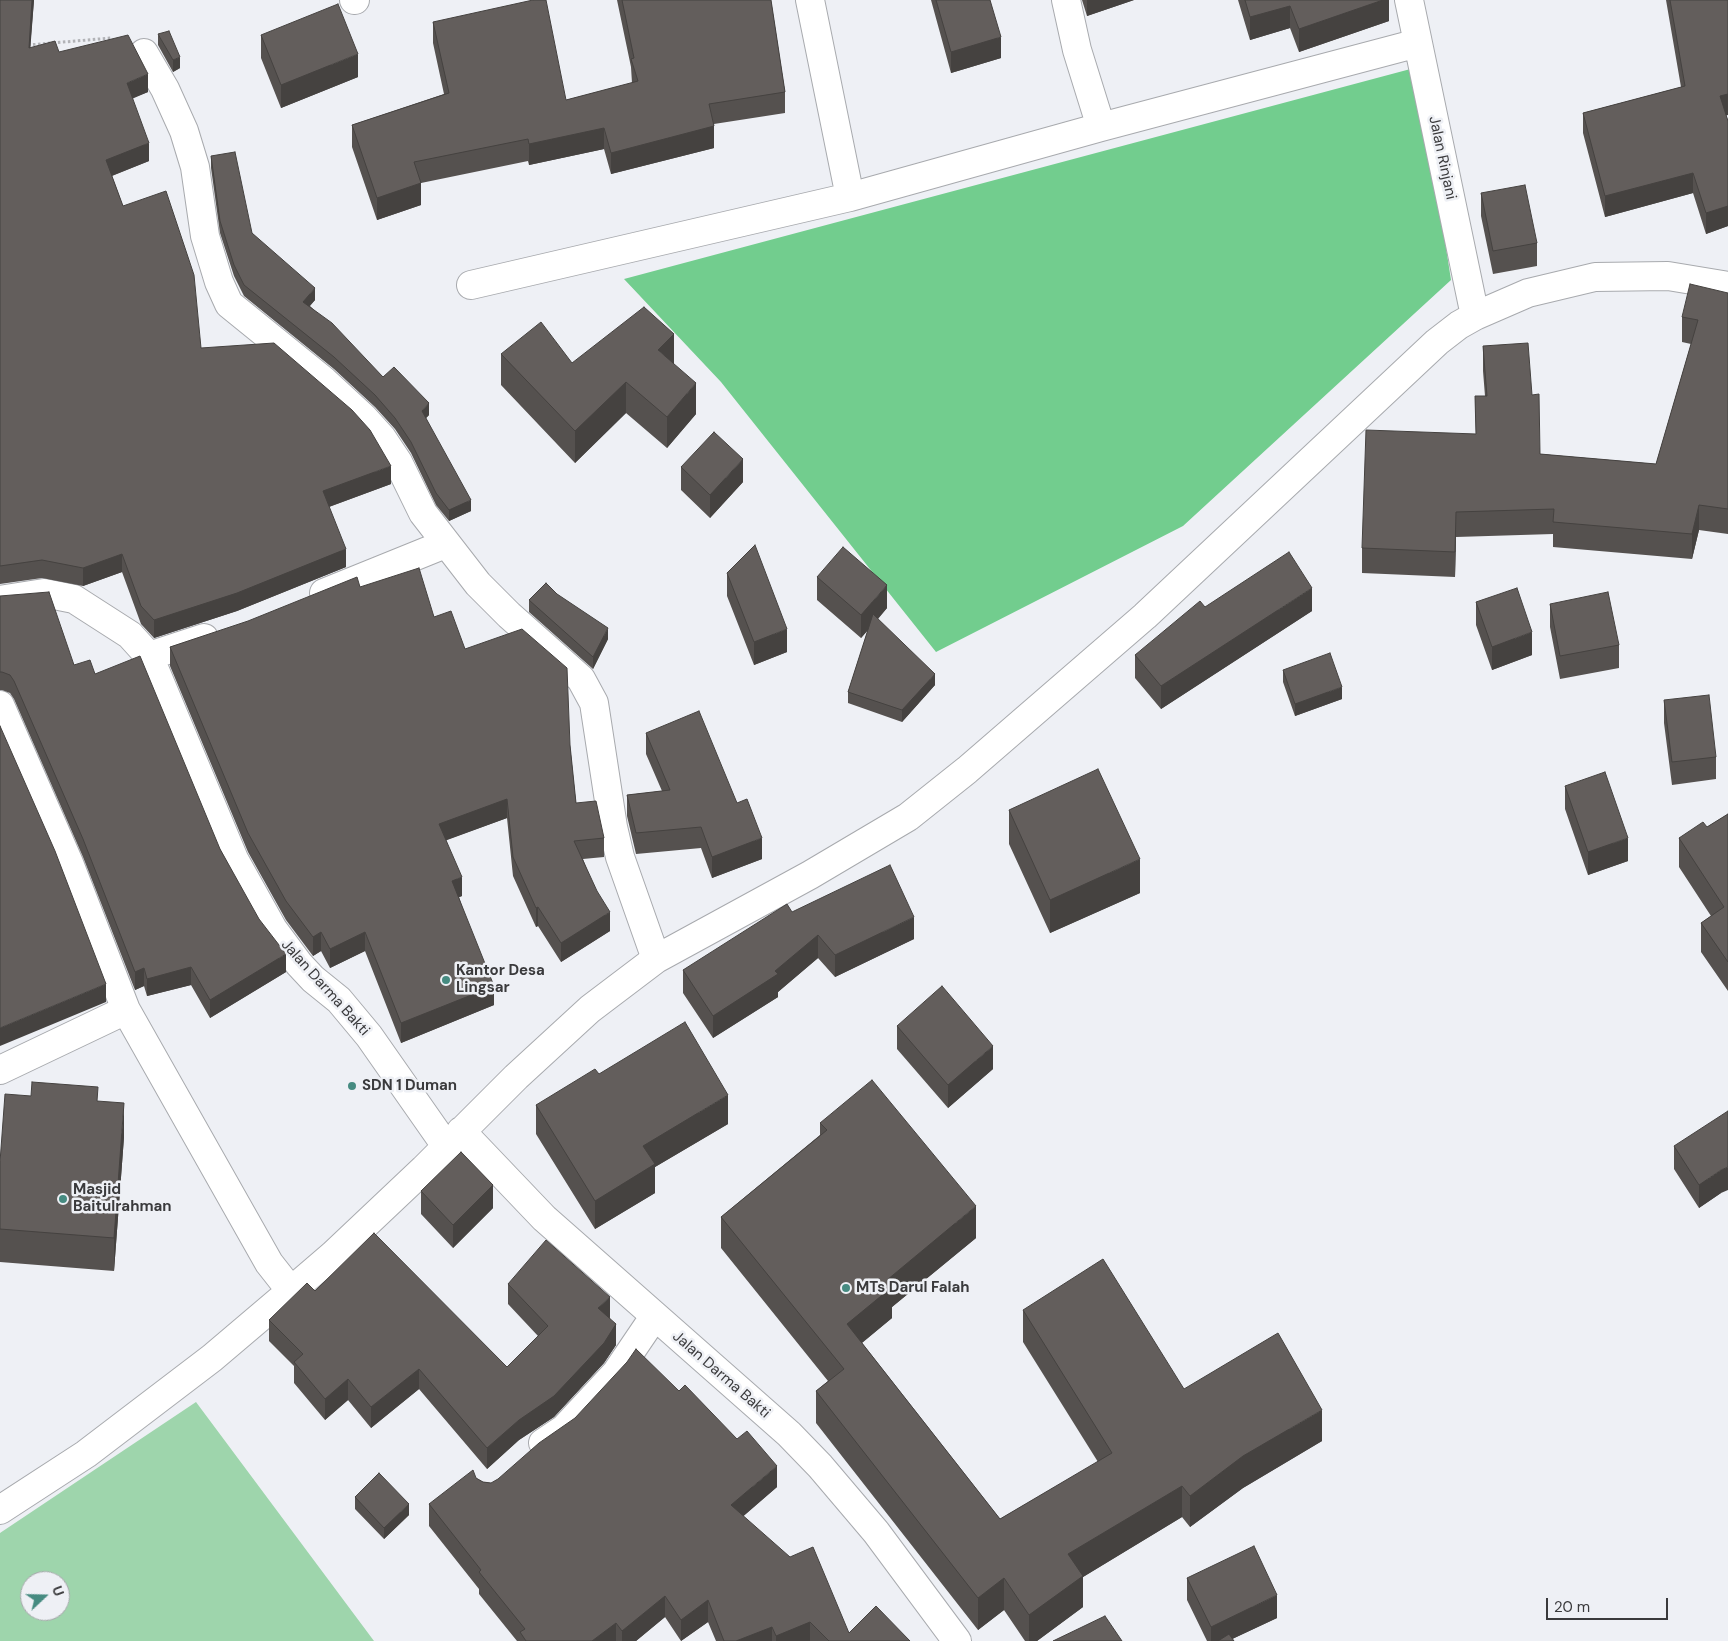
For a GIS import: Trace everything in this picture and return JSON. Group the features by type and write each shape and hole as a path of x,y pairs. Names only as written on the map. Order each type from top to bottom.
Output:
{"street":[{"path":"810,0 850,197"},
{"path":"1066,0 1077,50 1101,127"},
{"name":"Jalan Rinjani","path":"1409,0 1475,316"},
{"path":"471,285 850,197 1101,127 1418,43"},
{"path":"144,53 165,89 184,131 195,167 205,236 219,282 229,304 324,381 363,417 382,438 398,462 423,513 478,584 509,615 581,679 591,698 596,716 613,827 620,858 656,959"},
{"path":"0,1510 86,1454 212,1358 291,1291 333,1255 516,1076 590,1009 656,959 810,875 908,817 994,748 1145,616 1437,342 1475,316 1528,293 1595,277 1668,276 1728,286"},
{"path":"305,601 446,544"},
{"path":"0,600 44,593 74,600 130,636 149,656 223,632"},
{"name":"Jalan Darma Bakti","path":"149,656 234,859 274,929 299,964 313,979 339,1000 453,1138 789,1434 820,1466 876,1532 958,1641"},
{"path":"0,705 69,863 126,1010 269,1263 291,1291"},
{"path":"0,1070 126,1010"},
{"path":"523,1458 564,1429 616,1373 654,1317"}],"path":[{"path":"26,45 122,37 131,40 144,53"}],"green space":[{"path":"1418,67 1451,280 1183,526 936,652 721,382 624,279"},
{"path":"196,1402 374,1641 0,1641 0,1533"}],"building":[{"path":"0,0 32,0 29,48 55,41 59,52 128,35 148,74 127,83 149,143 106,160 123,206 166,191 194,275 201,348 274,343 352,410 370,430 391,466 323,491 346,549 237,593 154,620 141,606 122,554 83,568 42,560 0,566"},
{"path":"533,0 546,0 566,100 638,81 631,59 634,58 622,0 771,0 785,92 709,104 714,126 611,153 604,128 529,144 528,139 414,162 421,183 377,198 352,125 449,93 433,22"},
{"path":"936,0 990,0 1001,37 951,52"},
{"path":"1245,0 1383,0 1299,29 1290,6 1250,17"},
{"path":"1670,0 1728,0 1728,94 1720,96 1728,121 1728,206 1706,213 1693,173 1605,196 1583,113 1685,86"},
{"path":"338,4 358,54 281,85 261,35"},
{"path":"169,31 180,57 173,60 158,34"},
{"path":"235,152 252,233 315,288 303,302 332,323 383,377 394,367 429,403 422,411 471,500 449,510 436,493 411,442 395,418 375,395 334,357 244,285 234,265 220,221 211,156"},
{"path":"1525,185 1537,243 1493,251 1481,193"},
{"path":"1690,284 1728,293 1728,509 1699,505 1692,534 1553,522 1554,509 1456,512 1455,552 1362,548 1366,430 1476,434 1475,396 1487,396 1483,346 1528,343 1532,395 1539,394 1540,454 1656,464 1698,320 1682,317"},
{"path":"644,307 674,334 658,350 696,383 667,417 626,382 575,431 501,354 541,322 572,363"},
{"path":"714,432 743,459 710,495 681,467"},
{"path":"755,545 787,629 754,642 727,573"},
{"path":"843,547 887,585 861,615 817,577"},
{"path":"1289,552 1312,588 1161,686 1135,655 1200,601 1205,607"},
{"path":"419,568 434,617 451,611 465,649 522,629 567,668 570,745 576,803 596,801 604,838 574,841 597,891 610,912 561,943 538,907 536,908 513,857 507,799 439,824 462,877 452,881 494,986 401,1023 365,932 330,949 321,932 313,937 286,901 248,833 170,647 248,621 357,577 360,587"},
{"path":"546,583 557,594 608,628 593,657 529,600"},
{"path":"1517,588 1532,632 1492,647 1476,602"},
{"path":"49,592 74,665 90,660 95,674 140,656 220,849 259,919 286,954 210,1000 191,967 147,979 144,968 135,972 83,839 14,681 10,675 0,672 0,596"},
{"path":"1608,592 1619,645 1560,656 1550,604"},
{"path":"873,614 935,674 902,710 848,692"},
{"path":"1330,653 1342,687 1295,704 1283,670"},
{"path":"1709,695 1716,757 1672,762 1664,700"},
{"path":"699,711 737,803 747,799 762,838 712,857 701,827 636,833 627,795 670,790 646,733"},
{"path":"0,726 55,851 106,984 0,1028"},
{"path":"1098,769 1140,859 1050,900 1009,810"},
{"path":"1605,772 1628,838 1588,852 1565,786"},
{"path":"1728,814 1728,962 1701,923 1724,907 1679,838 1703,822 1707,827"},
{"path":"890,865 914,917 835,955 818,935 775,971 778,974 713,1016 683,970 787,904 792,912"},
{"path":"942,986 993,1046 948,1085 897,1026"},
{"path":"685,1022 728,1095 643,1146 655,1164 595,1201 536,1105 595,1069 599,1074"},
{"path":"872,1080 976,1206 887,1280 892,1287 847,1324 1000,1519 1112,1453 1023,1310 1103,1259 1184,1389 1278,1333 1322,1410 1243,1456 1190,1496 1182,1486 1068,1554 1083,1576 1029,1615 1004,1578 978,1598 816,1391 844,1369 721,1217 827,1130 820,1123"},
{"path":"32,1082 98,1087 97,1101 124,1103 114,1238 0,1229 0,1162 5,1094 31,1096"},
{"path":"1728,1111 1728,1167 1699,1185 1674,1146"},
{"path":"461,1152 493,1185 453,1225 421,1191"},
{"path":"374,1233 507,1367 548,1326 508,1284 546,1240 610,1297 598,1308 616,1324 604,1343 554,1396 519,1420 487,1448 419,1369 371,1407 348,1379 325,1399 294,1362 303,1354 269,1320 307,1283 315,1291"},
{"path":"636,1349 679,1391 685,1385 737,1439 747,1431 777,1466 731,1505 790,1557 813,1547 849,1633 876,1606 910,1641 829,1641 810,1622 776,1636 772,1627 736,1641 724,1641 708,1600 681,1620 665,1596 622,1631 616,1623 592,1641 526,1641 520,1632 525,1629 479,1572 481,1570 429,1504 473,1470 476,1478 483,1482 491,1483 498,1479 539,1443 575,1418 627,1362"},
{"path":"379,1473 409,1504 384,1528 355,1497"},
{"path":"1254,1546 1277,1595 1211,1627 1187,1578"},
{"path":"1105,1616 1122,1641 1053,1641"},
{"path":"1229,1634 1234,1641 1218,1641"}],"place":[{"name":"Kantor Desa Lingsar","path":"446,980"},
{"name":"SDN 1 Duman","path":"352,1086"},
{"name":"Masjid Baitulrahman","path":"63,1199"},
{"name":"MTs Darul Falah","path":"846,1288"}]}
